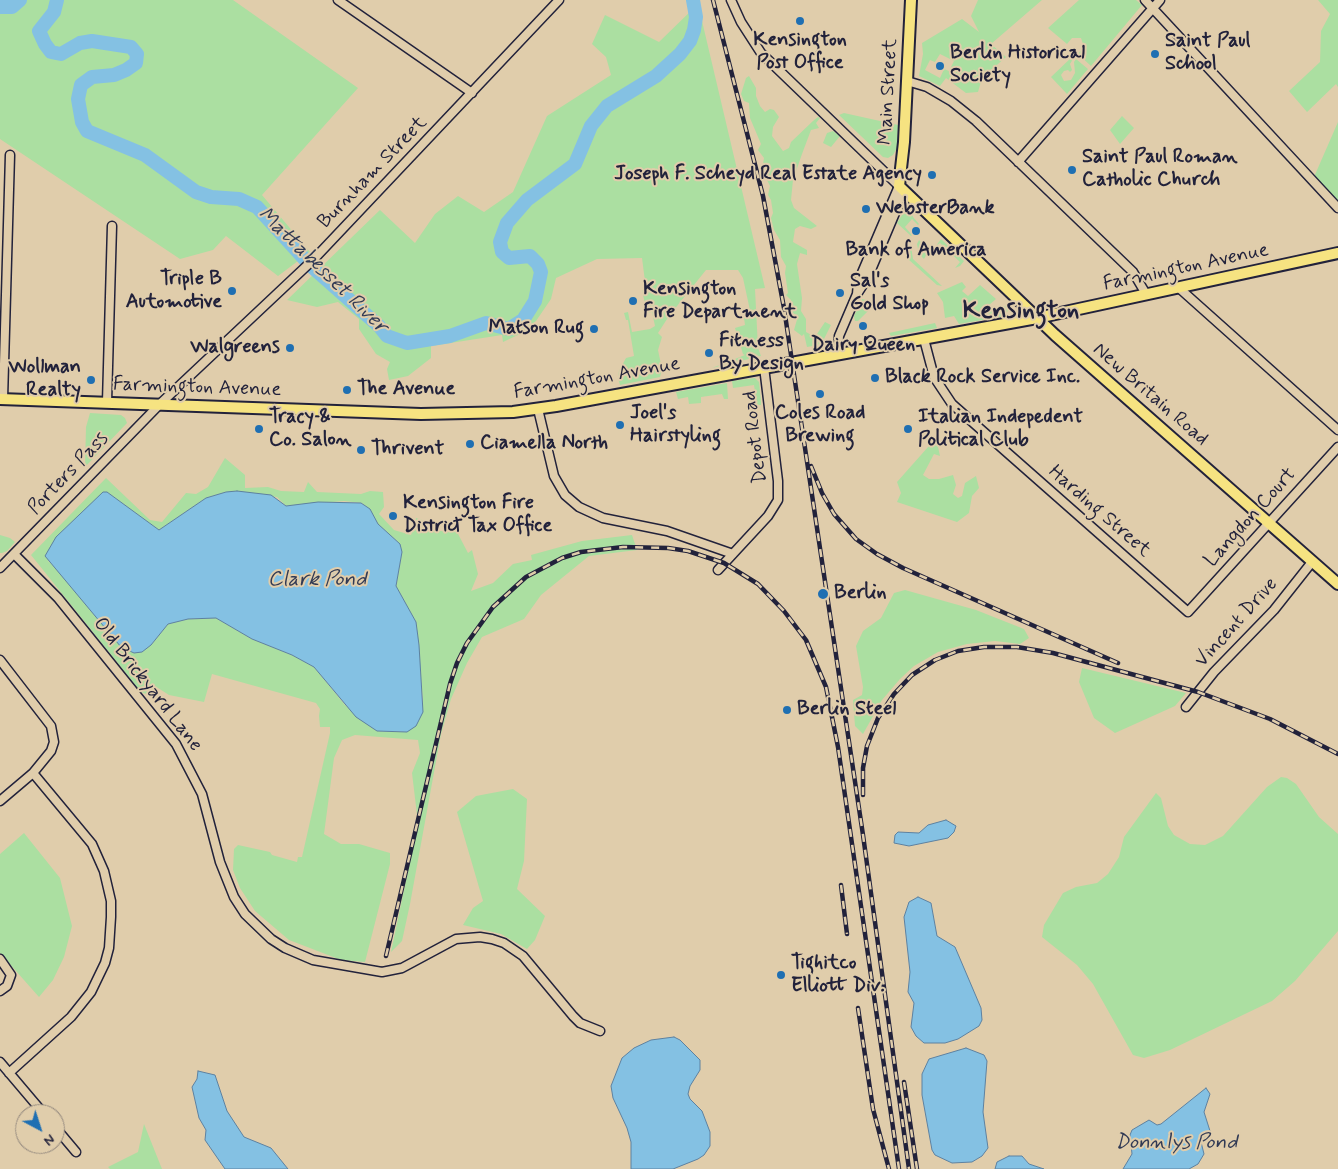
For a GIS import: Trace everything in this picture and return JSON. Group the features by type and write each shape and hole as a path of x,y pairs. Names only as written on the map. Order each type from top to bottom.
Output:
{"main road":[{"name":"Main Street","path":"899,186 904,142 911,0"},
{"name":"New Britain Road","path":"899,186 1037,318 1338,584"},
{"name":"Farmington Avenue","path":"2,399 161,403 445,415 488,414 538,409 1037,318 1338,253"}],"street":[{"path":"338,0 472,93"},
{"name":"Burnham Street","path":"161,403 314,259 559,0"},
{"path":"731,0 746,31 761,53 899,186"},
{"path":"1145,0 1154,7 1338,208"},
{"path":"1018,162 1160,0"},
{"path":"907,81 927,87 950,100 1133,272 1146,294"},
{"path":"2,399 10,155"},
{"name":"Main Street","path":"838,354 837,340 857,294 857,286 865,275 887,223 899,186"},
{"path":"107,402 112,226"},
{"path":"1179,288 1338,430"},
{"name":"Harding Street","path":"924,339 934,377 952,404 1188,612"},
{"name":"Depot Road","path":"718,570 770,514 779,494 764,367"},
{"name":"Porters Pass","path":"0,568 161,403"},
{"path":"538,409 555,479 565,495 579,507 603,518 674,533 734,554"},
{"name":"Langdon Court","path":"1188,612 1338,447"},
{"name":"Old Brickyard Lane","path":"14,554 58,598 176,744 202,794 220,862 234,897 245,914 271,939 292,952 313,960 382,972 402,968 456,939 480,937 492,939 504,943 523,956 572,1016 580,1023 600,1031"},
{"name":"Vincent Drive","path":"1186,707 1214,672 1274,610 1312,562"},
{"path":"0,660 52,726 54,742 51,751 33,773 0,801"},
{"path":"9,1073 59,1029 82,1005 99,978 105,963 111,932 108,886 98,856 80,828 33,773"},
{"path":"0,959 11,974 7,986 0,991"},
{"path":"0,1062 35,1104"},
{"path":"65,1139 76,1152"}],"green space":[{"path":"0,0 233,0 358,88 262,195 310,252 278,276 226,236 213,250 180,259 0,139"},
{"path":"978,0 1042,0 991,44 1006,57 982,78 978,92 966,93 946,78 940,86 919,76 923,54 922,43 962,19 979,32 971,16","holes":["940,54 954,61 949,71 944,69 940,78 925,70 930,60 935,62"]},
{"path":"1079,0 1136,0 1142,5 1091,66 1078,54 1084,47 1081,38 1072,38 1067,44 1048,28"},
{"path":"1318,0 1338,0 1338,87 1336,84 1307,112 1289,91 1320,62 1321,31 1330,14"},
{"path":"698,4 765,288 755,289 758,348 761,356 712,368 745,355 743,354 735,328 745,325 744,318 751,315 743,278 738,270 706,270 669,316 658,333 662,337 658,350 662,369 660,377 620,385 619,371 626,358 634,356 628,320 626,320 624,313 628,312 632,332 650,329 655,326 652,312 647,313 642,290 646,289 642,258 597,259 556,278 551,299 536,321 520,334 503,342 502,335 431,346 431,358 408,376 389,380 387,369 390,362 376,354 359,329 359,319 338,302 317,307 287,300 380,210 415,243 435,214 458,196 484,212 513,192 547,116 611,75 606,57 592,44 605,15 659,42"},
{"path":"1073,56 1070,64 1072,70 1070,72 1068,70 1064,71 1061,75 1064,81 1071,80 1075,73 1074,62 1076,59 1088,69 1067,94 1051,77"},
{"path":"749,76 756,88 756,96 760,106 765,112 770,109 774,110 779,117 773,127 772,136 783,151 789,148 791,142 813,121 818,117 820,118 816,123 819,128 811,130 802,154 793,180 791,200 794,208 817,226 811,229 800,226 795,229 793,242 807,250 807,255 800,253 797,264 802,298 801,311 806,319 806,332 815,337 825,322 831,325 824,339 818,345 807,347 804,334 802,336 794,330 798,316 793,313 791,300 786,295 788,293 785,273 786,266 781,257 780,240 774,230 771,218 773,213 771,200 768,195 770,186 762,170 764,158 758,150 761,144 750,118 749,103 744,101 741,94 746,78"},
{"path":"844,113 898,125 897,148 893,155 888,158 883,157 839,115"},
{"path":"1122,116 1134,128 1120,144 1110,130"},
{"path":"1338,122 1338,202 1314,177"},
{"path":"833,131 840,136 831,147 823,143 827,133"},
{"path":"907,207 913,212 913,217 919,224 912,219 905,227 911,236 897,223"},
{"path":"941,239 964,261 960,266 955,268 960,262 940,243 936,246"},
{"path":"919,240 928,252 924,259 919,254 917,244"},
{"path":"908,245 911,246 913,259 942,286 937,285 908,259 910,256 903,250"},
{"path":"962,282 966,287 962,291 968,296 980,285 996,299 989,305 997,313 1007,304 1009,307 1008,311 1000,317 959,324 954,316 945,318 943,302 937,293"},
{"path":"862,299 878,303 878,305 872,307 858,321 855,321 854,316"},
{"path":"935,323 937,328 891,336 889,333"},
{"path":"755,378 759,382 761,405 757,405 754,385 733,388 732,381"},
{"path":"727,383 728,399 724,399 722,394 701,397 701,403 689,404 688,397 678,399 676,392"},
{"path":"90,413 121,415 127,423 85,467 86,427"},
{"path":"936,438 940,456 934,454 923,475 929,479 939,479 953,475 956,485 953,494 958,498 962,496 965,483 976,476 979,488 972,496 969,513 957,522 897,502 901,493 897,482"},
{"path":"225,458 245,475 245,488 268,487 281,491 304,492 308,482 317,492 361,494 370,491 383,492 384,507 379,514 394,530 411,535 416,518 425,521 424,530 457,532 468,553 472,550 478,574 471,591 493,583 513,564 532,560 531,555 582,541 632,535 637,550 589,556 541,595 524,619 482,637 467,663 451,699 441,734 402,941 391,952 418,823 412,773 420,753 418,740 355,735 342,740 334,758 324,834 341,844 359,844 390,853 390,864 365,962 341,960 289,940 255,911 240,888 233,870 234,849 238,845 270,852 272,855 297,862 298,857 302,857 330,733 330,727 320,727 320,709 316,703 212,674 204,702 169,695 158,688 149,695 141,692 31,555 106,478 150,520 162,522 186,493 196,494 208,487","holes":["103,492 107,492 159,530 206,498 226,492 277,497 286,506 344,501 362,503 370,510 378,524 400,544 402,552 396,586 416,622 423,701 407,732 377,731 345,705 314,667 292,655 252,639 216,618 188,619 168,624 151,645 134,653 121,647 48,561"]},
{"path":"0,535 10,538 15,542 7,551 2,553 0,553"},
{"path":"905,590 976,610 1024,629 1029,638 1020,644 995,641 967,644 938,652 914,666 900,679 882,700 863,734 855,726 853,700 862,695 863,687 856,646 863,631 881,618 894,593"},
{"path":"1082,668 1186,693 1175,706 1115,733 1094,718 1079,682"},
{"path":"1281,777 1287,778 1296,784 1319,817 1338,834 1338,931 1295,981 1272,1001 1170,1050 1144,1058 1133,1055 1093,984 1077,965 1042,937 1044,925 1063,893 1076,887 1097,883 1108,874 1119,857 1124,837 1156,793 1161,798 1168,826 1174,835 1190,844 1205,845 1223,836 1267,787"},
{"path":"513,789 527,799 524,861 517,889 545,916 535,940 527,949 501,934 463,925 473,908 483,901 457,812 476,796"},
{"path":"24,833 60,878 72,926 64,957 53,980 39,997 0,953 0,854"},
{"path":"144,1124 162,1169 110,1169 108,1167 138,1152"}],"water":[{"name":"Clark Pond","path":"237,491 271,495 286,506 318,502 361,503 370,509 378,524 400,544 402,552 396,586 416,622 419,645 423,712 416,726 407,732 377,731 356,717 314,667 292,655 252,639 216,618 188,619 168,624 151,645 142,652 134,653 121,647 45,556 56,537 103,492 107,492 159,530 206,498"},
{"path":"946,820 956,826 954,832 948,838 909,846 894,843 895,835 898,832 919,833 928,825"},
{"path":"918,897 931,903 937,936 955,947 981,1008 982,1020 979,1026 958,1039 945,1043 924,1043 916,1036 911,1027 914,1003 908,992 910,972 904,917 909,902"},
{"path":"674,1037 680,1040 700,1060 700,1070 690,1086 688,1094 690,1099 702,1111 710,1132 710,1146 704,1155 698,1159 673,1169 631,1169 631,1142 627,1128 613,1098 611,1086 622,1058 634,1048 651,1040"},
{"path":"966,1048 984,1055 987,1061 983,1112 988,1148 982,1156 972,1162 952,1163 935,1155 932,1150 922,1095 922,1074 929,1059"},
{"path":"198,1071 215,1075 227,1111 244,1137 271,1148 288,1169 225,1169 205,1140 206,1130 199,1118 192,1087 197,1079"},
{"name":"Donnlys Pond","path":"1206,1088 1210,1094 1204,1112 1210,1131 1201,1142 1204,1154 1198,1164 1189,1169 1123,1169 1132,1154 1130,1135 1132,1130 1149,1120 1157,1125 1161,1124"},
{"path":"1009,1156 1022,1156 1029,1164 1044,1169 995,1169 997,1162"}],"waterway":[{"name":"Mattabesset River","path":"0,7 12,7 20,0"},
{"name":"Mattabesset River","path":"57,0 54,12 39,31 51,52 61,54 80,43 92,41 131,47 137,54 136,63 126,70 114,75 92,77 81,85 78,99 82,122 87,131 145,155 196,192 211,197 239,199 257,207 310,265 379,326 387,336 407,343 450,336 486,323 509,329 523,320 535,301 541,272 538,264 530,256 509,258 502,252 500,242 507,223 527,200 575,164 591,126 607,106 656,76 680,54 690,41 694,30 696,17 693,0"}],"railway":[{"path":"713,0 763,196 784,308 863,835 909,1169"},
{"path":"811,466 822,493 834,514 856,539 877,554 903,568 1118,663"},
{"path":"386,956 450,684 457,663 467,643 493,607 526,577 562,558 581,552 623,547 668,548 688,551 724,563 758,584 784,611 806,640 826,687 838,747 899,1169"},
{"path":"863,795 863,768 867,746 878,718 894,694 912,675 935,660 958,651 984,647 1017,647 1053,653 1198,692 1270,719 1338,754"},
{"path":"841,885 847,934"},
{"path":"858,1008 873,1109 889,1169"},
{"path":"904,1082 917,1169"}],"place":[{"name":"Kensington Post Office","path":"800,21"},
{"name":"Saint Paul School","path":"1155,54"},
{"name":"Berlin Historical Society","path":"940,66"},
{"name":"Saint Paul Roman Catholic Church","path":"1072,170"},
{"name":"Joseph F. Scheyd Real Estate Agency","path":"932,175"},
{"name":"WebsterBank","path":"866,209"},
{"name":"Bank of America","path":"916,231"},
{"name":"Triple B Automotive","path":"232,291"},
{"name":"Sal's Gold Shop","path":"840,293"},
{"name":"Kensington Fire Department","path":"633,301"},
{"name":"Dairy Queen","path":"863,326"},
{"name":"Matson Rug","path":"594,329"},
{"name":"Walgreens","path":"290,348"},
{"name":"Fitness By Design","path":"709,353"},
{"name":"Black Rock Service Inc.","path":"875,378"},
{"name":"Wollman Realty","path":"91,380"},
{"name":"The Avenue","path":"347,390"},
{"name":"Coles Road Brewing","path":"820,394"},
{"name":"Joel's Hairstyling","path":"620,425"},
{"name":"Tracy & Co. Salon","path":"259,429"},
{"name":"Italian Indepedent Political Club","path":"908,429"},
{"name":"Ciamella North","path":"470,444"},
{"name":"Thrivent","path":"361,450"},
{"name":"Kensington Fire District Tax Office","path":"393,516"},
{"name":"Berlin","path":"823,594"},
{"name":"Berlin Steel","path":"787,710"},
{"name":"Tighitco Elliott Div.","path":"781,975"}],"district":[{"name":"Kensington","path":"1021,312"}]}
